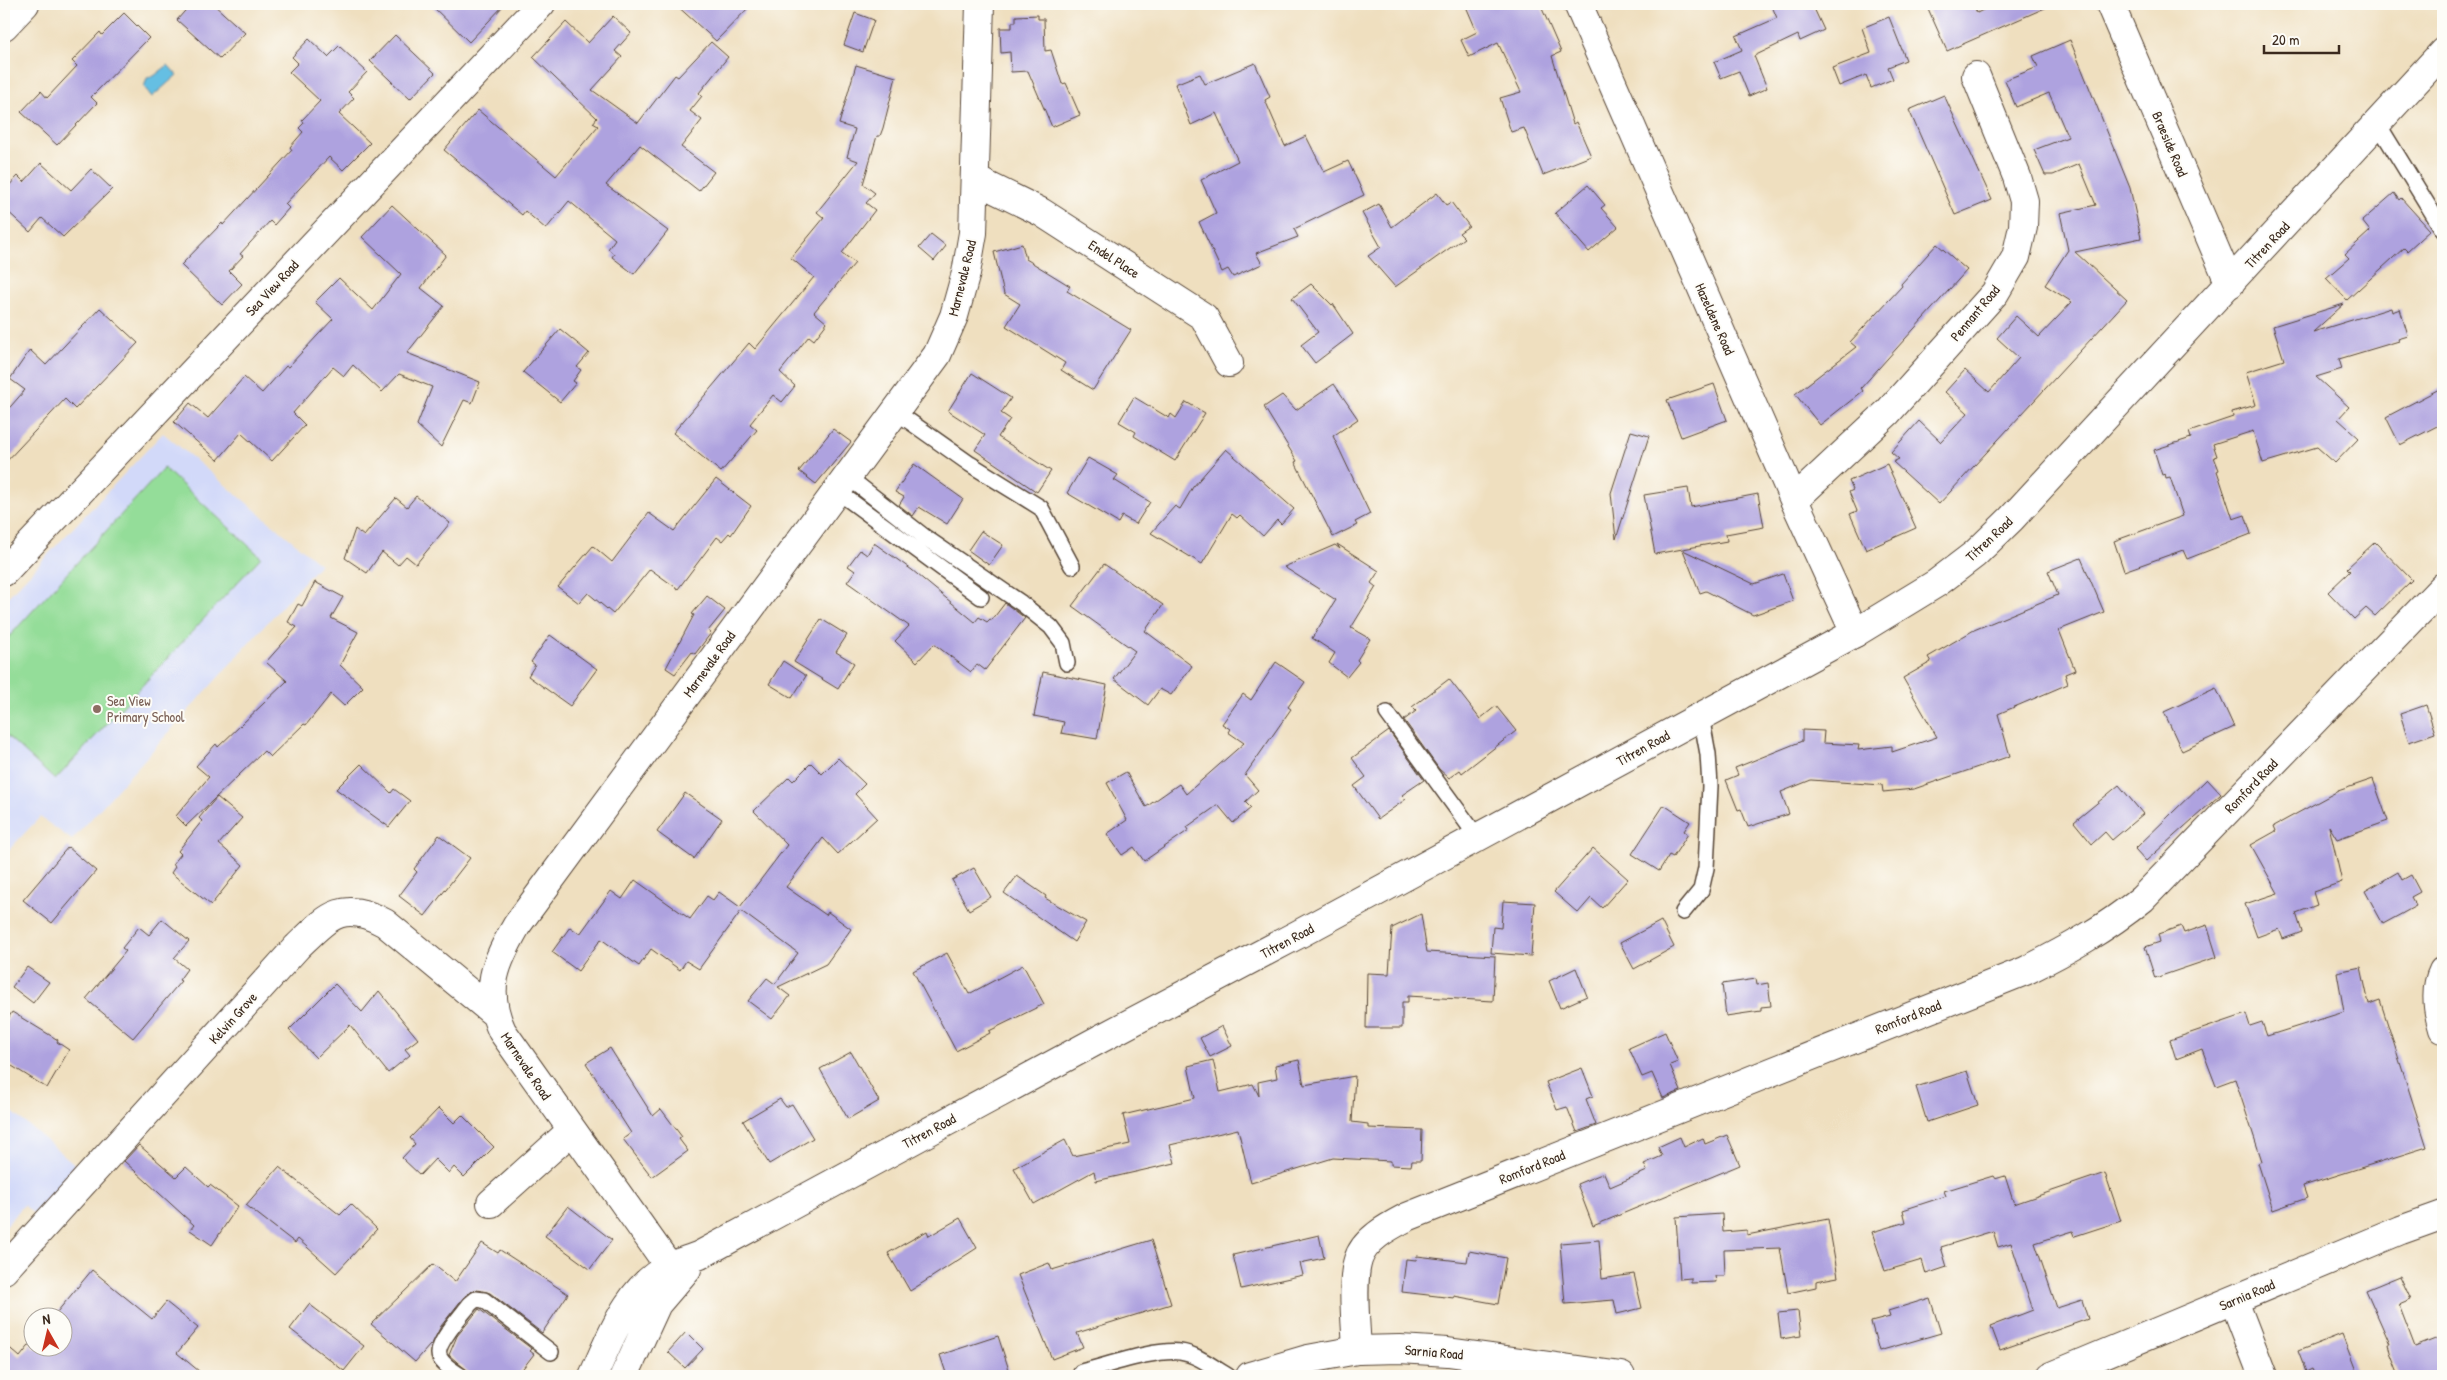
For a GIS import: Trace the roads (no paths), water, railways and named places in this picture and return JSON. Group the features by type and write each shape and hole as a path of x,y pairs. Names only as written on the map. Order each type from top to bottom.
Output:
{"street":[{"path":"4,26 24,4"},
{"name":"Sea View Road","path":"4,572 541,4"},
{"name":"Marnevale Road","path":"674,1273 512,1049 494,1013 493,981 499,956 517,925 937,355 954,316 966,273 973,234 980,4"},
{"name":"Hazeldene Road","path":"1578,4 1794,500 1855,632"},
{"name":"Braeside Road","path":"2110,4 2230,284"},
{"name":"Titren Road","path":"593,1376 620,1316 642,1288 674,1273 700,1255 1478,838 1855,632 1937,583 1975,554 2018,512 2443,52"},
{"name":"Pennant Road","path":"1794,500 1901,397 1995,294 2016,257 2022,227 2024,201 1976,76"},
{"name":"Endel Place","path":"976,180 1041,212 1204,318 1229,363"},
{"name":"Romford Road","path":"1357,1350 1356,1282 1358,1259 1368,1244 1385,1229 1407,1216 2025,971 2080,943 2116,920 2142,899 2443,587"},
{"name":"Kelvin Grove","path":"4,1270 297,947 320,925 343,911 366,912 385,923 494,1013"},
{"path":"2443,971 2437,997 2443,1029"},
{"path":"491,1203 571,1131"},
{"name":"Sarnia Road","path":"2052,1376 2401,1230 2443,1215"},
{"name":"Titren Road","path":"624,1376 657,1304 674,1273"},
{"path":"2234,1301 2263,1376"},
{"name":"Sarnia Road","path":"1250,1376 1308,1359 1357,1350 1400,1349 1448,1352 1571,1372 1621,1376"}],"lane":[{"path":"2378,124 2443,230"},
{"path":"895,411 970,464 1041,508 1072,566"},
{"path":"842,484 981,597"},
{"path":"842,484 926,538 1021,603 1051,628 1062,644 1067,662"},
{"path":"1387,713 1478,838"},
{"path":"1683,912 1701,890 1706,868 1710,786 1708,754 1701,716"},
{"path":"461,1376 444,1364 438,1356 438,1347 470,1304 476,1299 484,1300 550,1352"},
{"path":"1081,1372 1164,1351 1180,1352 1192,1356 1228,1376"}],"water":[{"path":"168,65 177,75 152,97 144,87 147,78 154,76"}],"place":[{"name":"Sea View Primary School","path":"97,709"}]}
